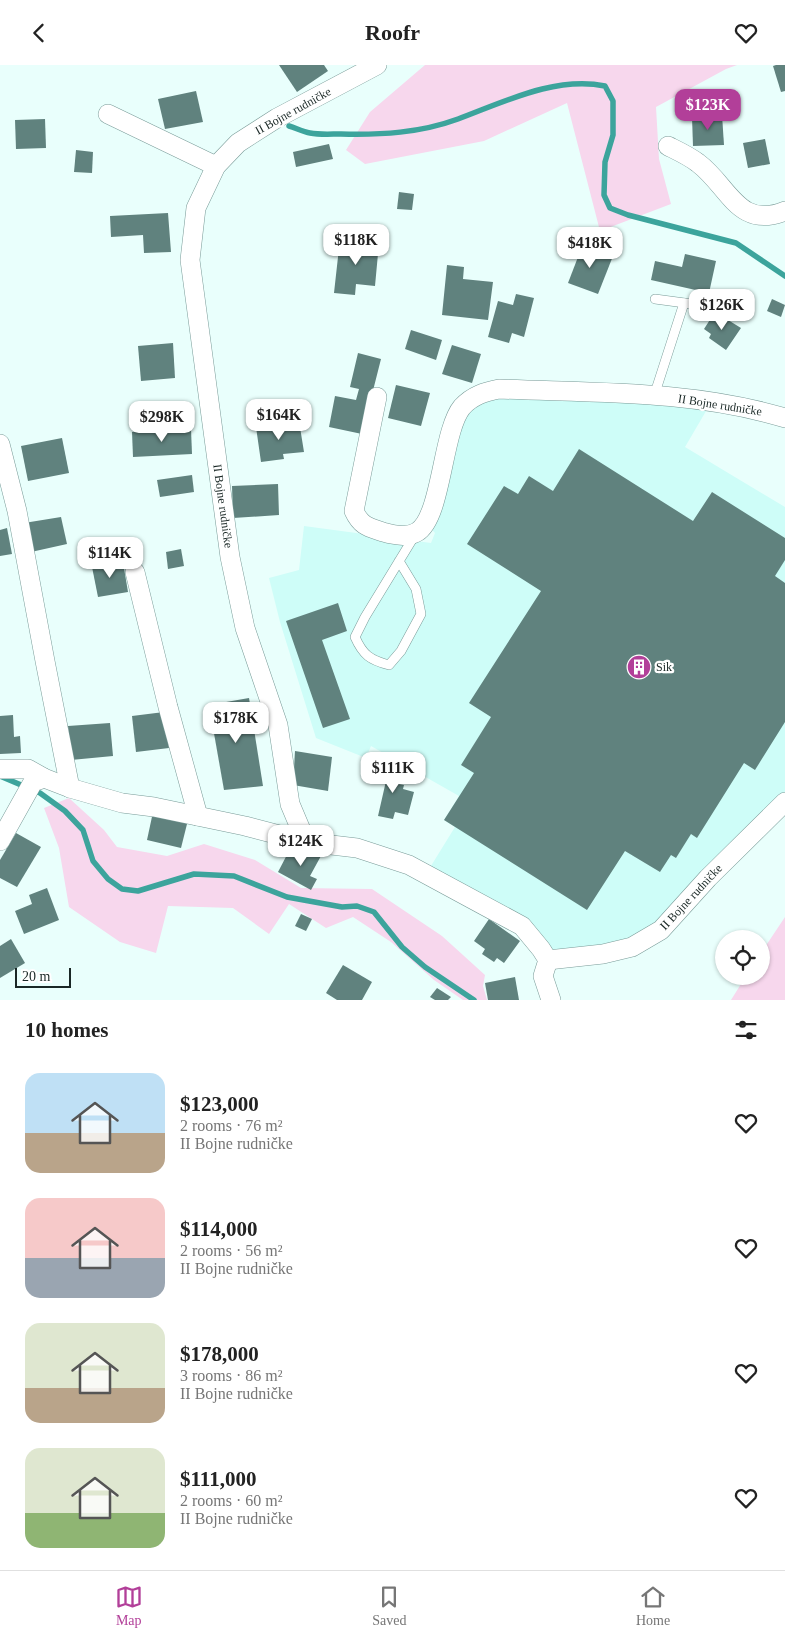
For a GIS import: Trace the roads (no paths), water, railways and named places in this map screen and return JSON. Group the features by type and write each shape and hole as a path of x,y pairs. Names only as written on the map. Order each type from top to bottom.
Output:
{"street":[{"name":"II Bojne rudničke","path":"306,842 290,804 278,725 246,628 230,557 202,362 190,260 196,208 216,166 238,143 277,118 376,65"},
{"path":"108,113 216,166"},
{"path":"668,146 698,163 721,185 737,206 753,215 773,216 785,211"},
{"name":"II Bojne rudničke","path":"416,533 426,523 432,507 454,424 461,409 472,398 484,392 499,389 690,398 757,409 785,418"},
{"path":"377,397 354,511 358,520 366,527 403,536 416,533"},
{"path":"0,444 17,511 70,788"},
{"path":"134,572 198,816"},
{"path":"0,769 28,769 38,780 122,803 198,816 306,842 357,848 409,865 522,926 548,960 543,976 551,1000"},
{"path":"0,841 38,780"},
{"name":"II Bojne rudničke","path":"548,960 603,954 632,947 661,930 708,878 785,802"}],"lane":[{"path":"655,299 737,310"},
{"path":"654,395 684,303"},
{"path":"399,561 416,589 421,614 401,651 389,665 368,657 360,649 355,637 365,617 399,561 416,533"}],"waterway":[{"path":"289,126 305,132 318,134 400,132 444,124 530,92 567,85 605,86 613,101 613,135 605,162 604,195 610,208 628,215 736,243 785,276"},
{"path":"0,776 40,793 65,811 83,830 93,861 108,879 122,889 138,891 194,874 234,876 287,897 342,907 357,906 374,912 402,947 425,967 474,1000"}],"place":[{"name":"Sik","path":"639,667"}]}
